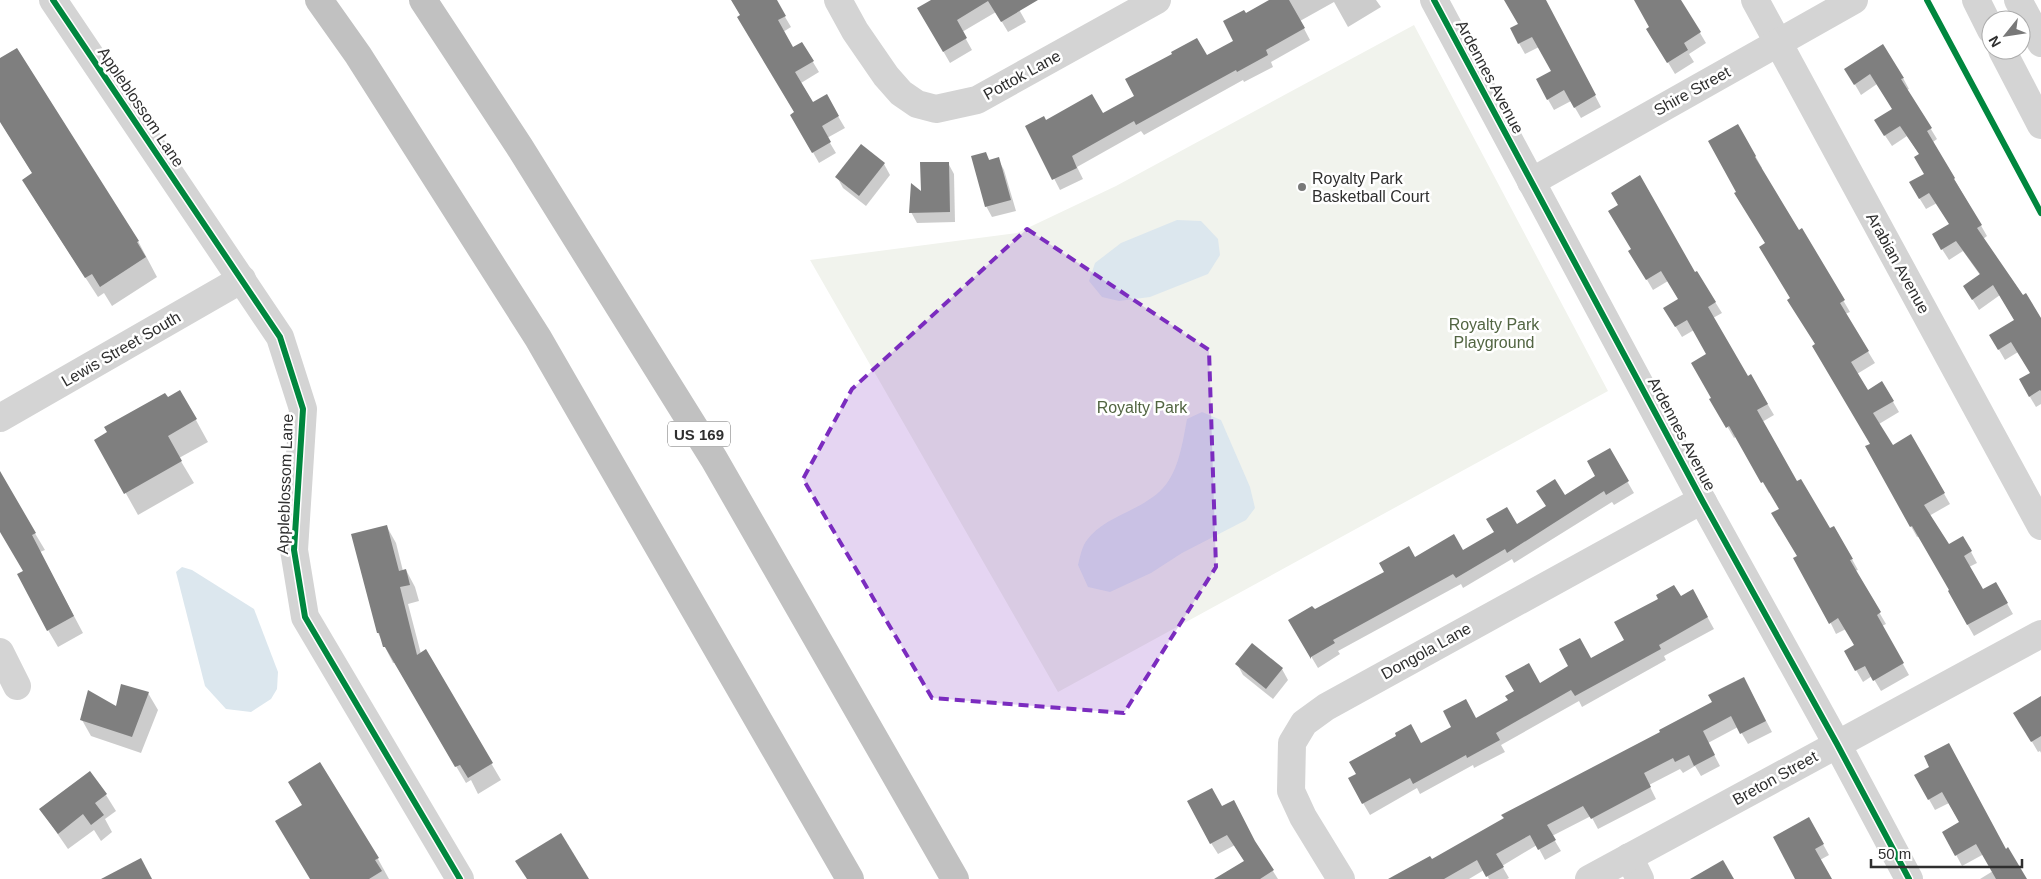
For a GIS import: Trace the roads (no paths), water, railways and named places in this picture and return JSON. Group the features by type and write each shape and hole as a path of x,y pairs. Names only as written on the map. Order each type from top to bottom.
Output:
{"highway":[{"path":"319,0 358,55 538,338 850,879"},
{"name":"US 169","path":"423,0 519,146 714,459 955,879"}],"street":[{"name":"Appleblossom Lane","path":"53,0 280,337 303,409 294,550 305,617 460,879"},
{"name":"Pottok Lane","path":"838,0 855,31 886,76 901,93 918,104 936,109 978,100 1157,0"},
{"name":"Ardennes Avenue","path":"1434,0 1530,182 1909,879"},
{"name":"Arabian Avenue","path":"1755,0 2041,526"},
{"name":"Shire Street","path":"1530,182 1854,0"},
{"path":"2018,0 2041,43"},
{"path":"2007,60 2041,125"},
{"name":"Lewis Street South","path":"0,418 242,279"},
{"name":"Dongola Lane","path":"1341,879 1303,817 1291,791 1292,743 1304,724 1326,707 1682,511 1703,502"},
{"name":"Breton Street","path":"1589,879 1635,868 1837,744 2041,634"},
{"path":"0,652 17,686"}],"place":[{"name":"Royalty Park Basketball Court","path":"1302,187"}],"park label":[{"name":"Royalty Park Playground","path":"1494,333"},
{"name":"Royalty Park","path":"1142,407"}]}
